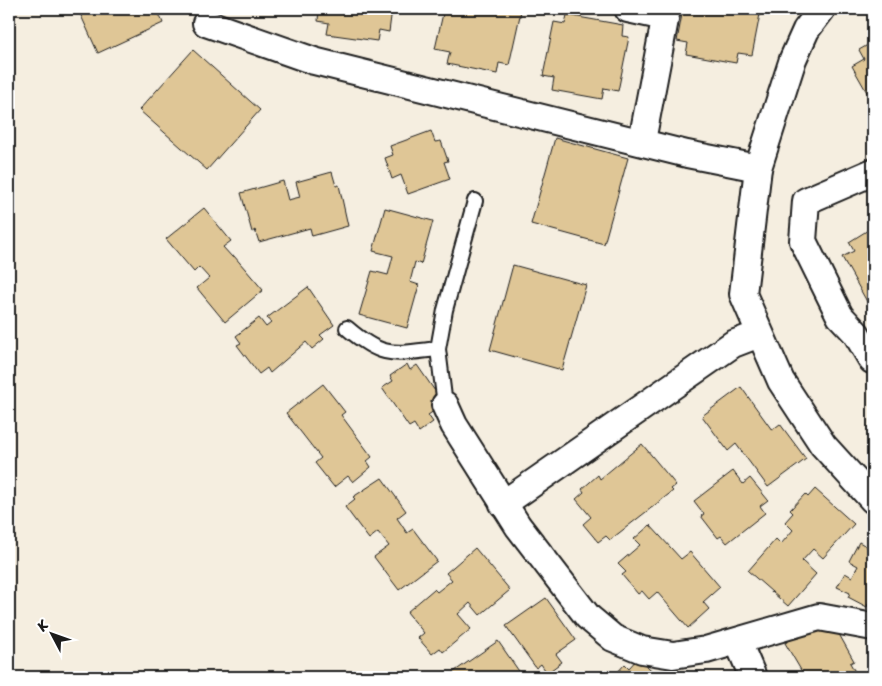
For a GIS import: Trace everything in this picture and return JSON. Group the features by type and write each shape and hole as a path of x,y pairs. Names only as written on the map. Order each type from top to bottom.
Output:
{"street":[{"path":"628,9 666,13 642,141"},
{"path":"822,9 806,30 793,59 758,168 743,294 781,381 823,445 873,500"},
{"path":"206,23 314,61 642,141 687,154 758,168"},
{"path":"873,172 806,201 803,241 840,316 856,333 873,359"},
{"path":"503,504 733,344 759,334"},
{"path":"445,405 454,425 503,504 588,617 613,638 642,650 673,655 738,642 819,617 873,627"},
{"path":"738,642 753,677"}],"lane":[{"path":"445,405 438,349 445,310 474,201"},
{"path":"347,328 366,344 378,351 402,353 438,349"}],"building":[{"path":"78,9 157,9 163,23 98,53"},
{"path":"319,9 392,9 389,32 379,30 377,41 327,34 329,23 318,21"},
{"path":"444,9 521,11 509,65 499,63 497,74 447,64 450,52 435,49"},
{"path":"683,9 761,9 752,55 738,53 736,63 686,54 688,43 677,41"},
{"path":"567,15 623,25 622,36 629,37 618,91 604,88 602,99 552,90 554,78 543,76 554,22 565,24"},
{"path":"873,42 873,103 852,66 864,59 859,50"},
{"path":"193,50 260,110 207,170 139,110"},
{"path":"431,131 435,142 441,141 448,161 444,162 450,179 408,194 401,175 392,179 385,158 393,155 390,146"},
{"path":"555,138 628,158 604,244 531,224"},
{"path":"332,172 336,186 339,185 348,226 312,236 310,228 259,242 255,230 252,232 241,193 283,181 288,200 300,197 296,182"},
{"path":"204,208 231,241 223,247 232,257 234,256 263,290 225,322 197,288 209,278 199,267 194,272 166,239"},
{"path":"385,208 433,221 421,264 415,262 410,282 419,285 407,328 359,315 372,271 388,275 393,256 373,251"},
{"path":"873,227 873,305 870,307 842,257 854,251 849,242"},
{"path":"513,265 586,285 562,370 490,350"},
{"path":"308,287 334,325 320,335 324,339 312,349 306,342 270,373 267,368 259,374 237,345 241,343 236,336 259,318 266,327 271,323 267,318"},
{"path":"407,364 410,370 417,365 444,404 428,415 433,422 419,432 414,424 409,427 382,388 393,381 390,376"},
{"path":"323,384 345,412 341,415 372,457 367,461 371,467 353,482 348,476 334,487 315,463 321,458 286,413"},
{"path":"741,387 772,430 780,424 806,459 768,487 736,444 728,451 702,416"},
{"path":"642,444 676,485 671,489 673,491 610,540 606,536 598,542 583,524 591,517 576,499 584,492 582,489 598,475 600,479"},
{"path":"733,471 743,484 750,478 768,500 760,506 765,513 727,543 721,536 718,538 701,516 704,514 694,501"},
{"path":"382,478 406,511 397,518 407,533 413,529 437,561 399,590 374,557 389,546 378,532 369,539 345,507 355,499 353,497"},
{"path":"815,489 854,524 823,558 813,549 802,561 816,574 788,606 748,571 776,539 781,544 793,530 785,522 793,513 790,510 805,494 808,497"},
{"path":"650,525 681,559 690,552 720,587 703,602 709,609 688,628 657,592 649,599 642,591 638,594 622,575 626,572 618,564 640,545 634,539"},
{"path":"859,542 873,550 873,606 868,603 867,607 848,597 850,593 837,587 845,573 852,577 858,566 849,561"},
{"path":"475,548 510,590 480,615 470,603 458,614 471,629 443,652 440,648 432,654 418,638 424,633 407,612 434,589 437,592 452,580 446,573"},
{"path":"546,598 576,640 556,654 562,662 547,673 541,664 536,668 506,626"},
{"path":"830,618 854,661 850,663 858,677 805,677 785,643"},
{"path":"498,641 523,677 449,677 455,671"},
{"path":"638,658 659,677 614,676 625,664 629,668"}]}
